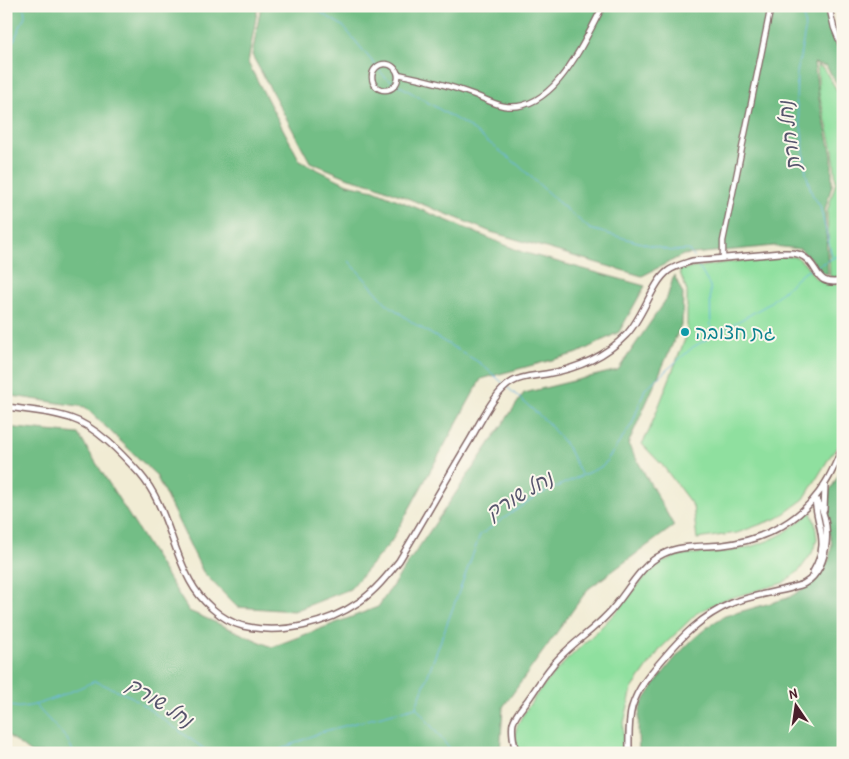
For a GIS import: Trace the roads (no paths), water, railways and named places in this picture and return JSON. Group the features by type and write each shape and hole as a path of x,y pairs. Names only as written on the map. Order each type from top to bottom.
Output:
{"main road":[{"path":"6,407 45,412 77,421 92,429 130,464 149,485 163,513 190,581 212,608 242,626 279,629 302,626 344,611 382,583 399,561 474,433 504,388 520,379 585,364 597,357 626,335 639,320 658,282 666,272 678,265 692,261 794,253 806,258 817,275 823,279 843,281"},
{"path":"516,753 513,739 513,724 542,676 559,657 608,615 650,563 662,554 674,550 738,543 764,535 787,523 808,507 815,498 826,482 843,448"},
{"path":"629,753 631,710 637,694 642,684 682,636 713,612 734,603 805,583 816,573 824,557 827,542 824,515 824,490 826,482"},
{"path":"815,498 819,502 824,515"},
{"path":"805,583 815,569 823,547 815,498"}],"street":[{"path":"398,74 395,86 388,90 380,89 372,78 374,70 381,65 390,65 398,74 428,80 502,105 513,106 533,102 560,79 576,57 603,6"},
{"path":"723,258 723,241 771,6"},
{"path":"829,6 834,28 843,50"}],"waterway":[{"path":"6,58 25,16 24,6"},
{"path":"310,6 343,26 385,77 469,127 518,165 590,229 671,251 689,250 694,258"},
{"name":"נחל חרת","path":"803,6 805,31 797,73 796,100 802,132 806,173 812,194 820,206 832,256"},
{"name":"נחל שורק","path":"815,267 843,253"},
{"path":"349,261 386,303 416,325 480,363 504,384"},
{"path":"697,264 710,286 711,336"},
{"name":"נחל שורק","path":"272,753 321,732 416,707 480,535 536,496 603,466 632,424 645,389 693,347 767,305 802,274 811,269"},
{"path":"507,387 548,423 567,446 581,474"},
{"name":"נחל שורק","path":"6,705 20,707 39,704 95,681 132,697 210,753"},
{"path":"35,705 67,739 74,753"},
{"path":"416,707 453,753"}],"place":[{"name":"גת חצובה","path":"685,332"}]}
